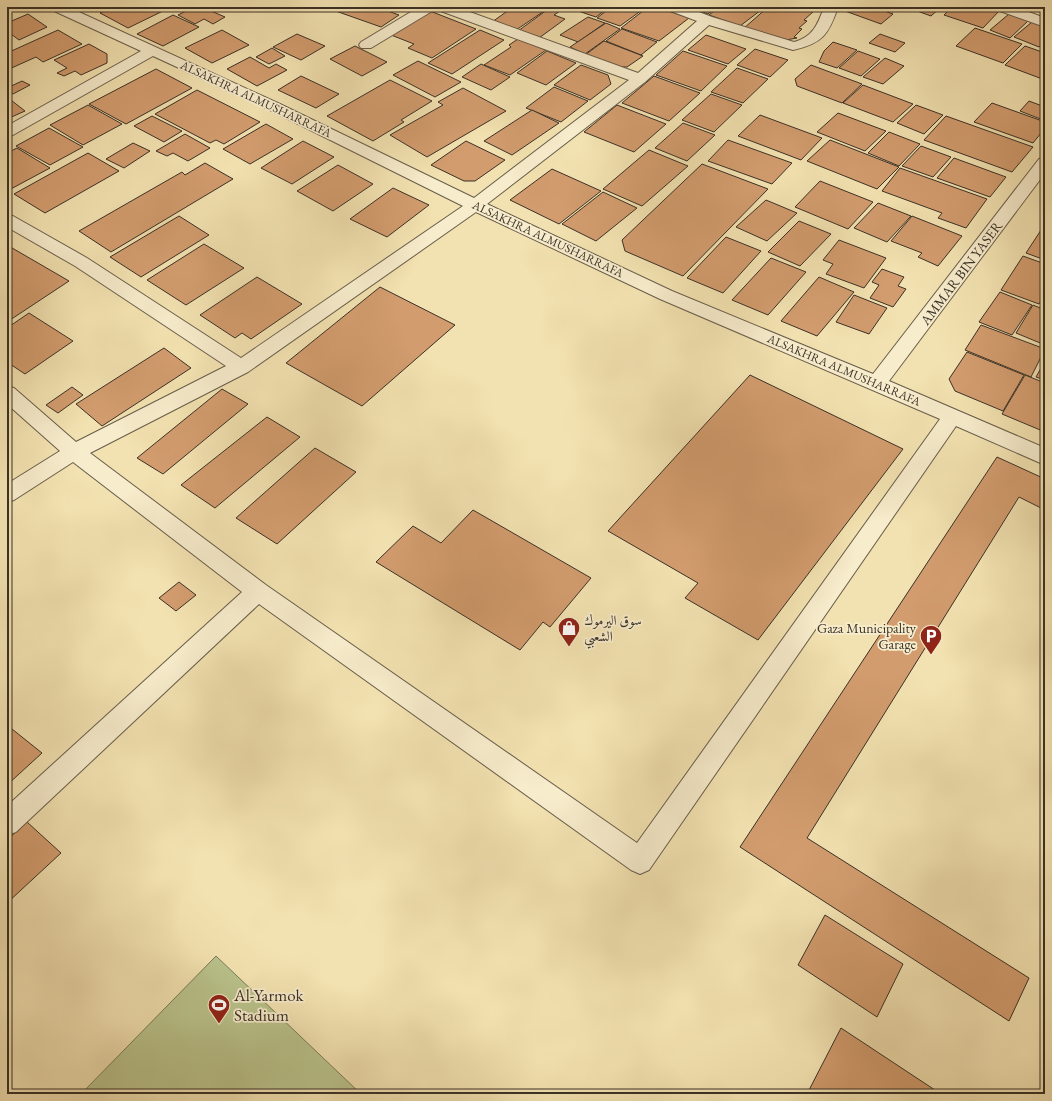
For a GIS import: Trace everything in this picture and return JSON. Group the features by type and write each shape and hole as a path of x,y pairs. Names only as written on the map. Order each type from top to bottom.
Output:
{"street":[{"name":"ALSAKHRA ALMUSHARRAFA","path":"57,7 275,107 475,205 666,295 877,383 1045,457"},
{"path":"366,45 429,7"},
{"path":"443,7 640,79"},
{"path":"673,7 708,20 793,46 807,44 823,30 831,7"},
{"path":"1002,7 1045,23"},
{"path":"7,494 74,452 241,367 475,205 640,79 708,20"},
{"path":"7,132 152,51"},
{"name":"AMMAR BIN YASER","path":"877,383 1045,162"},
{"path":"7,220 81,262 241,367"},
{"path":"7,393 74,452 258,591 640,861 953,416"},
{"path":"7,823 258,591"}],"green space":[{"name":"Al-Yarmok Stadium","path":"216,956 361,1094 81,1094"}],"building":[{"path":"112,7 159,7 165,10 128,28 100,13"},
{"path":"194,7 202,7 225,17 213,24 204,19 195,24 178,15"},
{"path":"334,7 377,7 399,15 381,27 330,9"},
{"path":"513,7 550,7 516,30 492,22"},
{"path":"551,7 560,11 554,15 565,19 539,38 518,31"},
{"path":"609,7 596,17 569,8"},
{"path":"611,7 646,7 620,26 597,18"},
{"path":"648,7 657,7 689,18 659,41 621,28"},
{"path":"689,7 717,7 708,14"},
{"path":"719,7 765,7 740,26 709,15"},
{"path":"768,7 801,7 814,11 804,20 807,21 799,28 802,29 794,37 797,38 780,41 743,29"},
{"path":"850,7 873,7 893,14 881,24 845,11"},
{"path":"879,7 898,7 893,12"},
{"path":"906,7 941,7 931,16"},
{"path":"952,7 994,7 1001,9 983,28 944,15"},
{"path":"430,11 476,29 432,58 408,48 414,44 391,35"},
{"path":"28,14 47,27 19,40 11,34 7,36 7,23"},
{"path":"1009,14 1029,20 1010,38 990,30"},
{"path":"173,15 199,27 163,46 137,34"},
{"path":"588,17 605,23 578,42 560,35"},
{"path":"1032,22 1045,27 1045,42 1039,47 1014,37"},
{"path":"606,23 620,29 585,54 570,47"},
{"path":"975,28 1022,44 1003,63 956,46"},
{"path":"622,29 657,42 641,55 606,41"},
{"path":"58,30 82,44 43,62 36,57 7,70 7,53"},
{"path":"222,30 249,45 212,63 185,48"},
{"path":"480,30 504,40 452,74 428,63"},
{"path":"297,34 325,46 301,60 273,47"},
{"path":"880,34 905,43 895,52 869,43"},
{"path":"706,35 746,49 728,64 688,50"},
{"path":"518,39 546,50 510,75 484,65 511,47 509,45"},
{"path":"604,41 643,56 627,67 616,67 585,55"},
{"path":"833,42 857,50 837,68 819,62 824,51"},
{"path":"89,44 107,54 107,63 81,75 75,71 64,76 57,73 67,68 54,60"},
{"path":"355,46 387,62 362,76 330,59"},
{"path":"1025,46 1045,53 1045,80 1005,65"},
{"path":"272,48 285,56 269,64 256,57"},
{"path":"755,49 788,60 770,77 737,65"},
{"path":"547,51 576,63 546,85 517,73"},
{"path":"683,51 727,66 701,91 656,75"},
{"path":"858,51 880,59 861,76 839,68"},
{"path":"250,57 269,68 276,64 287,70 257,86 227,69"},
{"path":"885,58 904,66 883,84 863,77"},
{"path":"418,61 461,82 435,97 393,75"},
{"path":"481,64 510,77 491,90 462,77"},
{"path":"581,65 608,75 611,84 590,100 554,85"},
{"path":"811,65 862,84 842,103 797,86 795,79"},
{"path":"737,68 768,79 743,103 711,92"},
{"path":"156,69 192,88 126,124 89,104"},
{"path":"301,76 339,94 316,108 278,90"},
{"path":"654,76 700,93 669,121 622,103"},
{"path":"390,80 432,101 401,120 404,122 373,141 327,116"},
{"path":"22,81 30,85 13,94 7,90 7,88"},
{"path":"863,85 913,104 893,122 843,103"},
{"path":"554,87 588,101 561,122 526,108"},
{"path":"463,88 506,111 427,157 390,135 443,105 438,102"},
{"path":"197,90 260,122 224,144 216,140 210,143 155,114"},
{"path":"711,94 742,105 714,132 682,120"},
{"path":"7,97 25,111 7,119"},
{"path":"1029,101 1045,107 1045,118 1043,120 1020,111"},
{"path":"992,103 1045,122 1045,128 1033,143 974,122"},
{"path":"88,105 122,124 83,145 50,125"},
{"path":"617,105 666,124 634,152 584,132"},
{"path":"916,105 943,115 924,134 897,123"},
{"path":"532,110 559,123 512,155 484,141"},
{"path":"838,113 886,131 865,151 817,132"},
{"path":"760,115 822,138 801,160 738,136"},
{"path":"152,116 182,131 164,142 134,126"},
{"path":"946,116 1033,147 1012,172 924,140"},
{"path":"683,123 715,135 687,161 655,148"},
{"path":"266,124 293,139 250,164 223,149"},
{"path":"49,128 83,147 50,165 16,146"},
{"path":"889,132 920,144 899,166 868,153"},
{"path":"185,134 210,148 188,161 173,153 167,156 156,151"},
{"path":"728,140 792,163 772,184 708,161"},
{"path":"830,140 899,167 877,189 807,161"},
{"path":"303,141 334,157 292,184 261,168"},
{"path":"466,141 505,160 475,181 464,181 431,165"},
{"path":"133,143 150,151 124,168 106,159"},
{"path":"921,146 951,157 933,177 902,166"},
{"path":"17,148 50,168 7,191 7,153"},
{"path":"649,150 688,166 642,206 603,189"},
{"path":"88,153 119,171 45,213 14,194"},
{"path":"954,158 1006,177 990,197 937,178"},
{"path":"205,163 233,179 111,252 79,231 182,172 185,175"},
{"path":"702,164 768,189 683,276 625,251 622,240"},
{"path":"338,165 373,184 333,211 297,191"},
{"path":"900,168 987,199 966,228 938,218 942,213 882,191"},
{"path":"552,169 601,191 559,224 510,200"},
{"path":"820,181 873,202 848,229 795,207"},
{"path":"393,188 429,205 387,237 350,219"},
{"path":"603,192 637,208 596,241 562,224"},
{"path":"766,200 797,213 767,241 736,227"},
{"path":"878,203 911,216 887,242 854,228"},
{"path":"179,216 209,235 141,277 110,257"},
{"path":"912,216 962,236 938,266 918,257 922,253 891,241"},
{"path":"799,221 831,234 800,266 768,252"},
{"path":"1045,224 1045,260 1026,253"},
{"path":"726,237 761,251 723,293 687,278"},
{"path":"839,240 886,258 864,288 826,274 833,264 823,260"},
{"path":"204,244 244,268 186,305 147,280"},
{"path":"7,245 69,281 7,322"},
{"path":"1023,256 1045,264 1045,294 1039,304 1001,290"},
{"path":"771,258 806,272 768,315 732,300"},
{"path":"882,269 904,277 898,286 906,289 893,307 870,298 879,285 872,282"},
{"path":"257,277 302,304 251,339 242,333 235,338 200,315"},
{"path":"819,277 854,292 817,336 781,321"},
{"path":"380,287 455,325 362,406 286,363"},
{"path":"1000,292 1032,305 1012,335 979,322"},
{"path":"854,295 887,308 869,334 836,322"},
{"path":"1033,305 1045,310 1045,345 1016,333"},
{"path":"29,313 73,341 25,374 7,362 7,328"},
{"path":"981,325 1045,349 1031,377 965,350"},
{"path":"164,348 191,368 102,426 76,404"},
{"path":"967,352 1024,375 1003,411 955,391 949,379"},
{"path":"1045,361 1045,380 1036,377"},
{"path":"750,375 903,449 758,640 685,598 698,583 608,531"},
{"path":"1025,375 1045,383 1045,432 1002,414"},
{"path":"72,387 83,395 58,413 46,405"},
{"path":"222,389 248,404 163,474 137,458"},
{"path":"267,417 300,437 215,508 181,485"},
{"path":"315,448 356,472 277,544 236,518"},
{"path":"997,457 1045,479 1045,510 1019,497 807,838 1029,978 1009,1021 740,847"},
{"path":"473,510 591,578 550,627 543,622 520,650 376,562 413,526 441,543"},
{"path":"179,582 196,595 176,611 159,598"},
{"path":"7,725 42,753 7,785"},
{"path":"27,822 61,853 7,903 7,840"},
{"path":"825,915 903,964 877,1017 798,965"},
{"path":"841,1028 941,1094 807,1094"}],"place":[{"name":"سوق اليرموك الشعبي","path":"569,648"},
{"name":"Gaza Municipality Garage","path":"931,656"},
{"name":"Al-Yarmok Stadium","path":"219,1024"}]}
